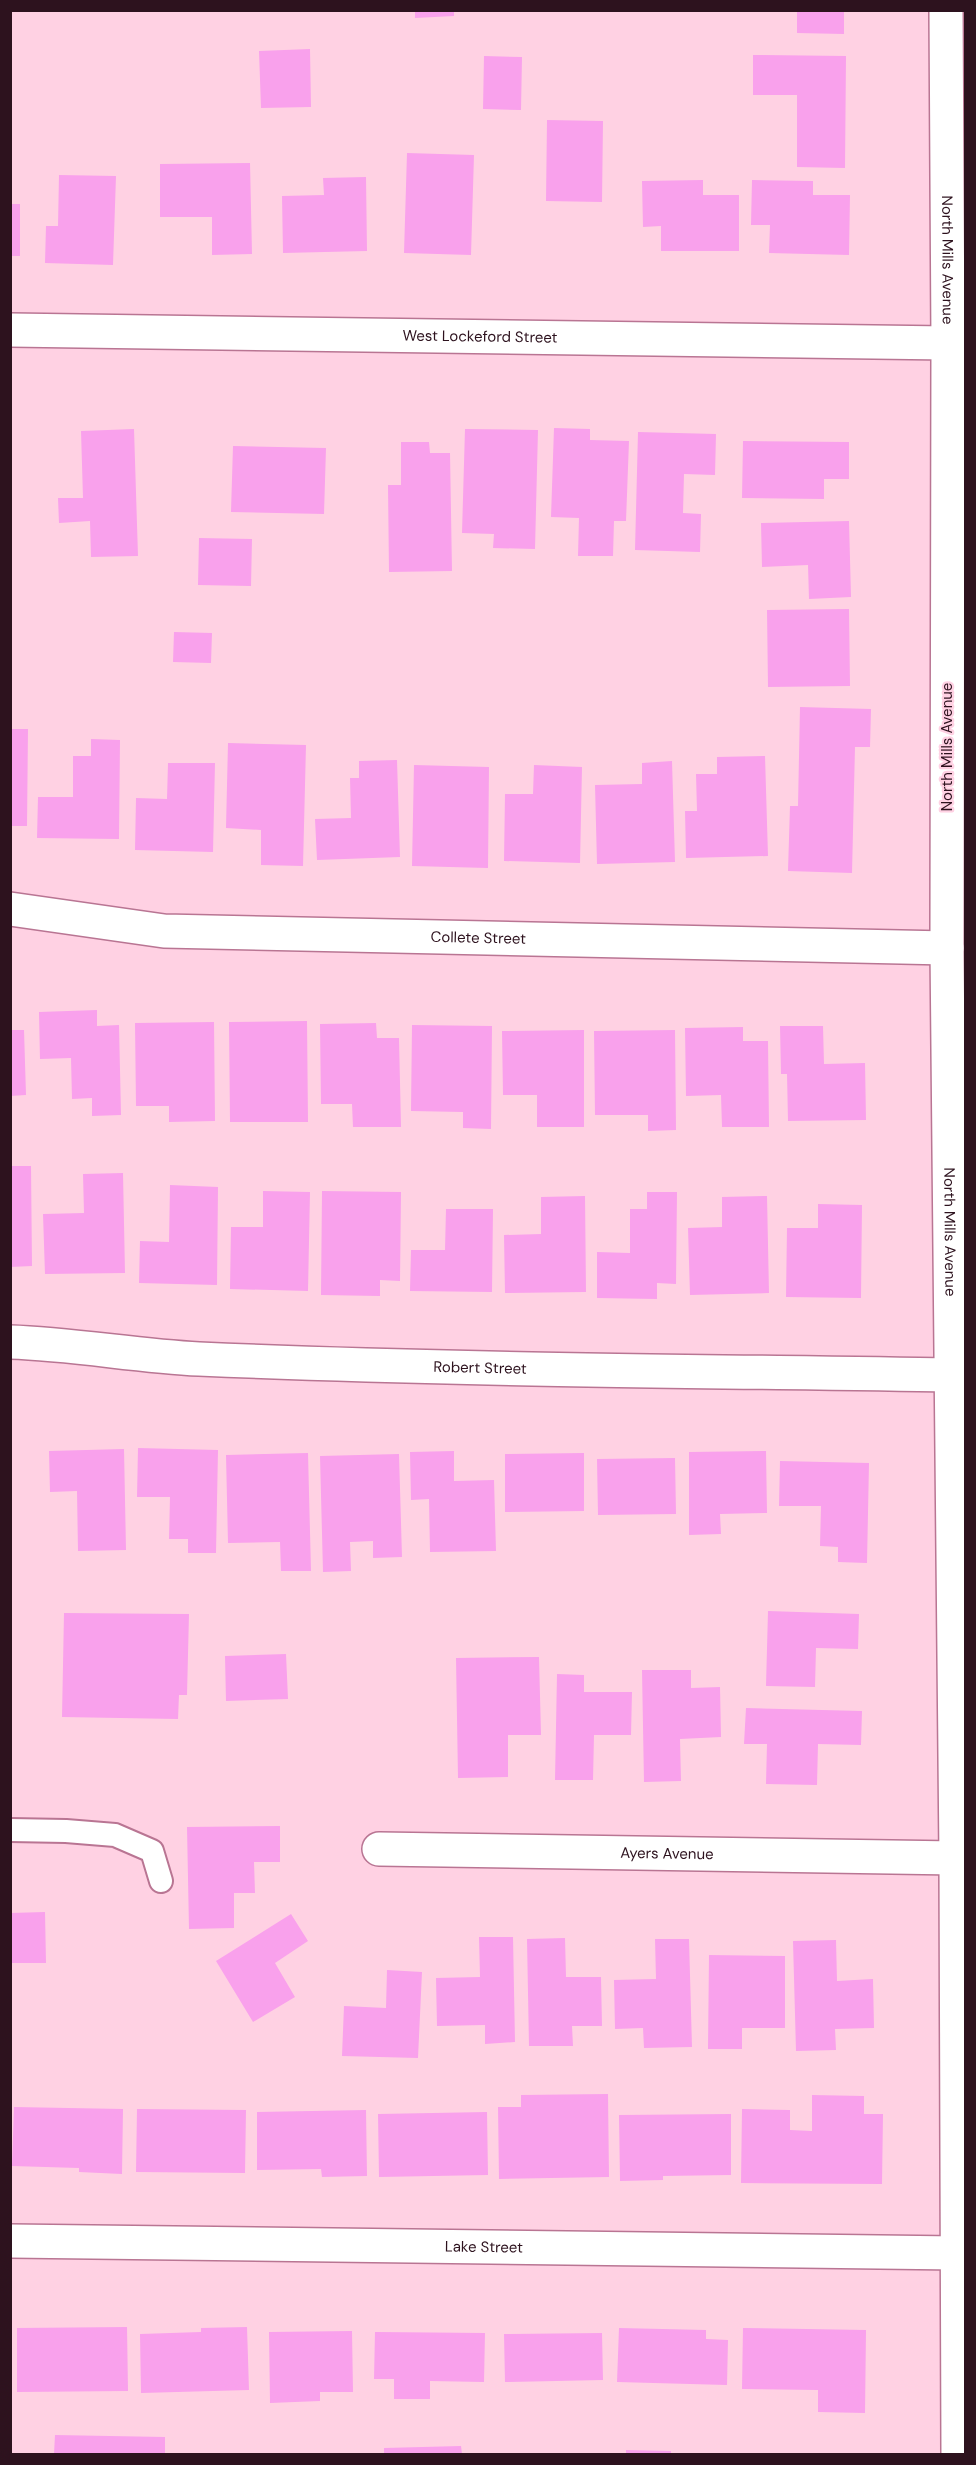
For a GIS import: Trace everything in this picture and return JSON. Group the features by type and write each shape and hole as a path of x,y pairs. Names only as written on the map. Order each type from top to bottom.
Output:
{"street":[{"name":"North Mills Avenue","path":"946,10 947,948 958,1163 951,1375 960,1824 956,1858 961,2206 957,2253 958,2454"},
{"name":"West Lockeford Street","path":"10,330 948,343"},
{"name":"Collete Street","path":"10,909 164,931 947,948"},
{"name":"Robert Street","path":"10,1342 43,1343 195,1359 441,1368 951,1375"},
{"name":"Ayers Avenue","path":"379,1849 956,1858"},
{"name":"Lake Street","path":"10,2241 957,2253"}],"lane":[{"path":"10,1830 115,1835 152,1851 161,1881"}],"building":[{"path":"415,10 454,10 454,16 415,18"},
{"path":"797,10 844,10 844,34 797,33"},
{"path":"310,49 311,107 261,108 259,51"},
{"path":"753,55 846,56 845,168 797,167 797,95 753,95"},
{"path":"484,56 522,57 521,110 483,109"},
{"path":"547,120 603,121 602,202 546,201"},
{"path":"407,153 474,155 471,255 404,253"},
{"path":"250,163 252,254 212,255 212,217 160,217 160,164"},
{"path":"59,175 116,176 113,265 45,263 46,226 58,226"},
{"path":"366,177 367,251 283,253 282,196 324,195 323,178"},
{"path":"703,180 703,195 739,195 739,251 661,251 661,226 643,227 642,181"},
{"path":"752,180 813,181 813,195 850,195 849,255 769,253 770,225 751,225"},
{"path":"10,204 20,204 20,256 10,256"},
{"path":"554,428 590,429 590,440 629,441 626,521 614,521 613,556 578,556 579,518 551,517"},
{"path":"134,429 138,556 91,557 90,521 59,523 58,498 83,498 81,431"},
{"path":"465,429 538,430 535,549 493,548 494,534 462,533"},
{"path":"638,432 716,434 715,475 684,474 683,513 701,514 700,552 635,550"},
{"path":"743,441 849,442 849,479 824,479 824,499 742,498"},
{"path":"401,442 429,442 430,453 450,453 452,571 389,572 388,485 401,485"},
{"path":"233,446 326,448 324,514 231,512"},
{"path":"849,521 851,597 809,599 808,565 762,567 761,523"},
{"path":"199,538 252,539 251,586 198,585"},
{"path":"849,609 850,686 768,687 767,610"},
{"path":"174,632 212,633 211,663 173,662"},
{"path":"800,707 871,709 870,747 855,747 852,873 788,871 790,806 798,806"},
{"path":"10,729 28,729 27,826 10,826"},
{"path":"91,739 120,740 119,839 37,838 38,797 73,797 73,756 91,756"},
{"path":"228,743 306,745 303,866 261,865 261,830 226,828"},
{"path":"765,756 768,856 686,858 685,811 697,811 696,774 717,774 717,757"},
{"path":"397,760 400,857 317,860 315,819 351,818 350,778 359,778 359,761"},
{"path":"672,761 675,862 597,864 595,785 642,784 642,763"},
{"path":"168,763 215,763 213,852 135,850 136,798 167,799"},
{"path":"414,765 489,767 488,868 412,866"},
{"path":"534,765 582,767 580,863 504,861 505,794 533,794"},
{"path":"97,1010 97,1026 119,1025 121,1115 92,1116 92,1098 72,1099 71,1058 40,1059 39,1012"},
{"path":"307,1021 308,1122 230,1122 229,1022"},
{"path":"214,1022 215,1121 169,1122 169,1106 136,1106 135,1023"},
{"path":"376,1023 377,1038 399,1038 401,1127 353,1127 352,1104 321,1104 320,1024"},
{"path":"412,1025 492,1026 491,1129 463,1128 463,1112 411,1111"},
{"path":"780,1026 823,1026 824,1064 865,1063 866,1120 788,1121 787,1074 781,1074"},
{"path":"743,1027 743,1041 768,1041 769,1127 722,1127 721,1095 686,1096 685,1028"},
{"path":"10,1030 24,1030 26,1095 10,1096"},
{"path":"584,1030 584,1127 537,1127 537,1095 503,1095 502,1031"},
{"path":"675,1030 676,1130 648,1131 648,1115 595,1115 594,1031"},
{"path":"10,1166 31,1166 32,1266 10,1267"},
{"path":"123,1173 125,1273 45,1274 43,1214 84,1213 83,1174"},
{"path":"170,1185 218,1187 217,1285 139,1283 140,1241 169,1242"},
{"path":"263,1191 310,1192 308,1291 230,1289 231,1227 263,1227"},
{"path":"322,1191 401,1192 400,1281 380,1280 380,1296 321,1295"},
{"path":"647,1192 677,1192 676,1284 657,1283 657,1299 597,1298 597,1252 630,1253 630,1209 647,1209"},
{"path":"585,1196 586,1292 505,1293 504,1235 541,1234 541,1197"},
{"path":"767,1196 769,1293 690,1295 688,1228 722,1227 722,1197"},
{"path":"818,1204 862,1205 861,1298 786,1297 787,1228 818,1228"},
{"path":"446,1209 493,1209 492,1292 410,1291 411,1250 445,1250"},
{"path":"138,1448 218,1450 216,1553 188,1553 188,1539 169,1539 170,1497 137,1497"},
{"path":"124,1449 126,1550 78,1551 77,1491 50,1492 49,1451"},
{"path":"454,1451 454,1481 494,1480 496,1551 430,1552 429,1499 411,1500 410,1452"},
{"path":"766,1451 767,1513 720,1514 721,1534 689,1535 689,1452"},
{"path":"308,1453 311,1571 281,1571 280,1542 228,1543 226,1455"},
{"path":"584,1453 584,1511 505,1512 505,1454"},
{"path":"399,1454 402,1557 373,1558 373,1541 350,1542 351,1571 323,1572 320,1456"},
{"path":"675,1458 676,1514 598,1515 597,1459"},
{"path":"780,1461 869,1463 867,1563 838,1562 838,1547 820,1546 821,1506 779,1506"},
{"path":"768,1611 859,1614 858,1649 816,1648 815,1687 766,1686"},
{"path":"64,1613 189,1614 187,1695 179,1695 178,1719 62,1717"},
{"path":"286,1654 288,1699 226,1701 225,1656"},
{"path":"539,1657 541,1735 508,1735 508,1777 458,1778 456,1658"},
{"path":"642,1670 691,1670 691,1688 720,1687 721,1737 680,1739 681,1781 644,1782"},
{"path":"557,1674 584,1675 584,1692 632,1692 631,1735 594,1735 593,1780 555,1780"},
{"path":"746,1708 862,1711 861,1745 818,1744 817,1785 766,1784 767,1744 744,1744"},
{"path":"280,1826 280,1862 254,1862 255,1893 234,1893 234,1928 189,1929 187,1827"},
{"path":"45,1912 46,1963 10,1963 10,1913"},
{"path":"291,1914 308,1941 275,1963 295,1997 253,2022 216,1961"},
{"path":"479,1937 513,1937 515,2042 485,2044 485,2025 437,2026 436,1978 480,1977"},
{"path":"565,1938 566,1977 601,1977 602,2026 572,2026 573,2046 529,2046 527,1939"},
{"path":"655,1939 689,1939 692,2047 644,2048 643,2028 615,2029 614,1980 656,1979"},
{"path":"836,1940 837,1981 873,1979 874,2028 835,2029 836,2050 796,2051 793,1941"},
{"path":"709,1955 785,1956 785,2028 742,2028 742,2049 708,2049"},
{"path":"387,1970 422,1972 418,2058 342,2056 344,2006 386,2008"},
{"path":"608,2094 609,2177 499,2179 498,2107 521,2107 521,2095"},
{"path":"812,2095 864,2096 864,2114 883,2114 882,2184 741,2183 742,2109 790,2110 790,2130 812,2131"},
{"path":"14,2107 123,2109 122,2174 79,2172 79,2168 12,2166"},
{"path":"137,2109 246,2110 245,2173 136,2172"},
{"path":"366,2110 367,2176 322,2177 321,2169 257,2170 257,2112"},
{"path":"487,2112 488,2175 379,2177 378,2114"},
{"path":"731,2114 731,2175 663,2176 663,2180 620,2181 619,2115"},
{"path":"127,2327 128,2391 17,2392 17,2328"},
{"path":"247,2327 249,2390 141,2393 140,2334 201,2332 201,2328"},
{"path":"619,2328 706,2330 706,2339 728,2340 727,2385 617,2382"},
{"path":"743,2328 866,2330 865,2413 818,2412 818,2390 742,2389"},
{"path":"352,2331 353,2392 320,2392 320,2401 270,2403 269,2332"},
{"path":"375,2332 485,2333 484,2382 430,2381 430,2399 394,2399 394,2379 374,2379"},
{"path":"602,2333 603,2380 505,2382 504,2334"},
{"path":"55,2435 165,2437 165,2454 54,2454"},
{"path":"461,2446 462,2454 384,2454 384,2448"},
{"path":"626,2450 671,2451 671,2454 626,2454"}]}
